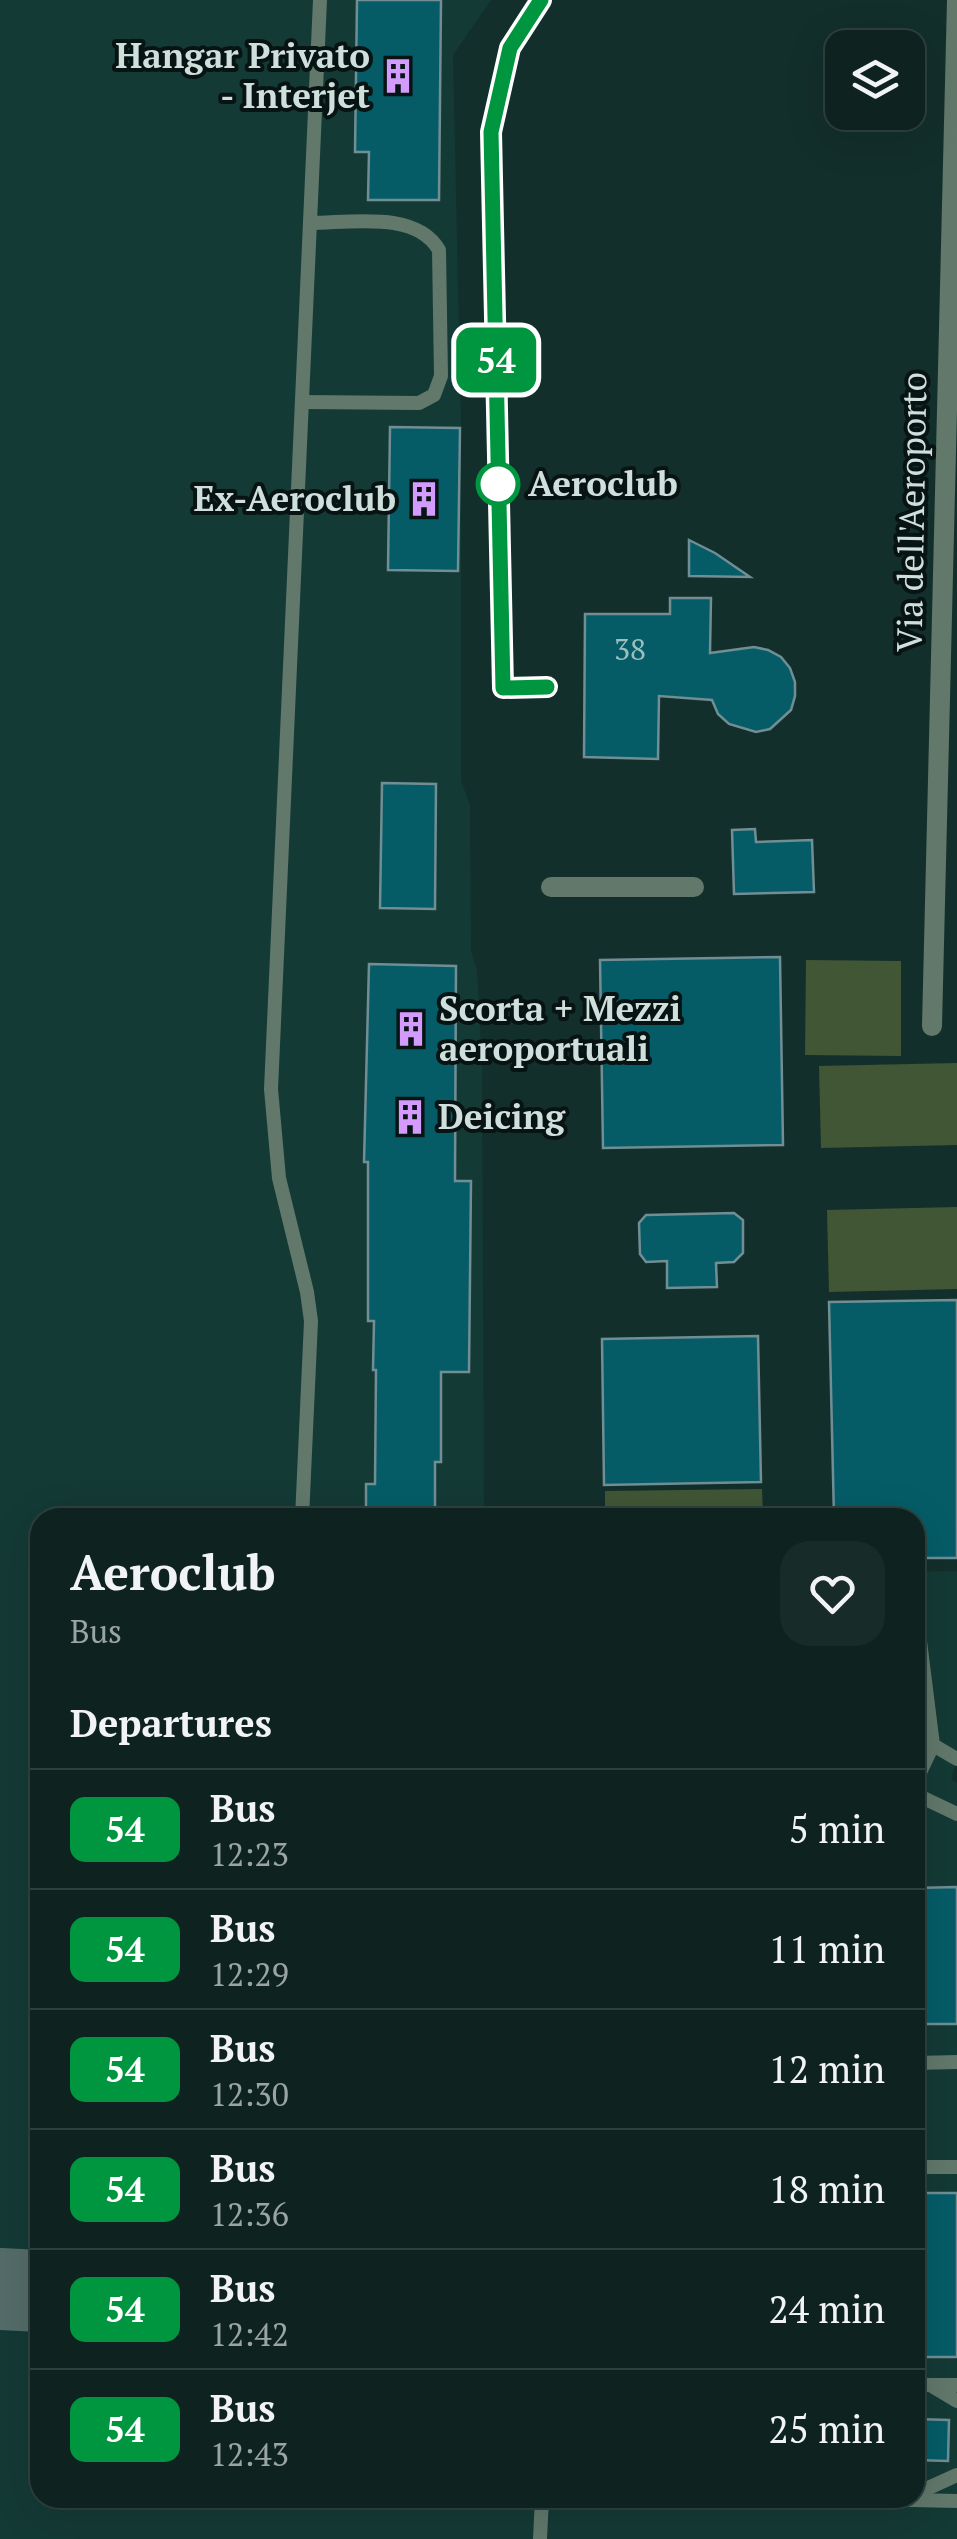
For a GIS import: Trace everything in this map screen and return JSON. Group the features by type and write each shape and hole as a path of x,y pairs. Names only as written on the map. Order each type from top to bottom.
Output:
{"street":[{"path":"541,0 510,48 491,132 503,688 547,687"},
{"name":"Via dell'Aeroporto","path":"932,1026 957,0"},
{"path":"551,887 694,886"}],"lane":[{"path":"302,1508 308,1292 279,1178 271,1089 320,0"},
{"path":"302,402 419,402 434,395 441,376 439,250 432,238 418,227 400,223 310,224"},
{"path":"925,1680 933,1744 925,1761"},
{"path":"933,1744 957,1759"},
{"path":"925,1799 957,1814"},
{"path":"925,2063 957,2062"},
{"path":"925,2167 957,2167"},
{"path":"925,2385 957,2385"},
{"path":"932,2385 957,2401"},
{"path":"925,2489 957,2475"},
{"path":"925,2498 957,2500"},
{"path":"540,2539 542,2508"}],"shaded area":[{"path":"0,0 491,0 453,55 461,425 461,781 470,805 471,951 477,970 482,1065 484,1508 30,1508 30,2508 925,2508 925,1572 957,1571 957,1761 951,1779 957,1783 957,2539 0,2539"}],"green space":[{"path":"806,960 901,961 901,1056 805,1055"},
{"path":"957,1063 957,1145 821,1148 819,1066"},
{"path":"957,1207 957,1289 829,1292 827,1210"},
{"path":"762,1489 763,1508 605,1508 605,1491"}],"building":[{"name":"Hangar Privato - Interjet","path":"357,0 441,0 439,200 368,200 369,152 355,152"},
{"name":"Ex-Aeroclub","path":"390,427 460,428 458,571 388,570"},
{"path":"689,540 715,553 750,577 689,576"},
{"path":"670,598 711,598 710,653 754,647 781,657 795,682 791,710 770,729 756,732 729,724 718,714 712,700 659,696 658,759 584,757 585,614 670,614"},
{"path":"382,783 436,784 435,909 380,908"},
{"path":"755,829 756,842 812,840 814,892 734,894 732,830"},
{"path":"780,957 783,1145 603,1148 600,960"},
{"path":"369,964 456,966 455,1181 471,1181 469,1372 441,1372 441,1462 435,1462 435,1508 366,1508 366,1484 375,1484 376,1370 374,1321 368,1321 368,1162 364,1162"},
{"path":"734,1213 743,1220 743,1253 734,1262 716,1263 717,1287 667,1288 667,1261 646,1262 640,1254 639,1223 646,1215"},
{"path":"957,1300 957,1558 925,1558 925,1508 834,1508 829,1302"},
{"path":"758,1336 761,1482 604,1485 602,1339"},
{"path":"957,1887 957,2024 925,2024 925,1888"},
{"path":"925,2193 957,2193 957,2357 925,2357"},
{"path":"925,2419 949,2420 948,2461 925,2460"}],"taxiway":[{"path":"0,2289 30,2290"}],"bus line":[{"name":"54","path":"541,0 510,48 491,132 503,688 547,687"}],"place":[{"name":"Hangar Privato - Interjet","path":"398,76"},
{"name":"Aeroclub","path":"498,484"},
{"name":"Ex-Aeroclub","path":"424,499"},
{"name":"Scorta + Mezzi aeroportuali","path":"411,1029"},
{"name":"Deicing","path":"410,1117"}]}
